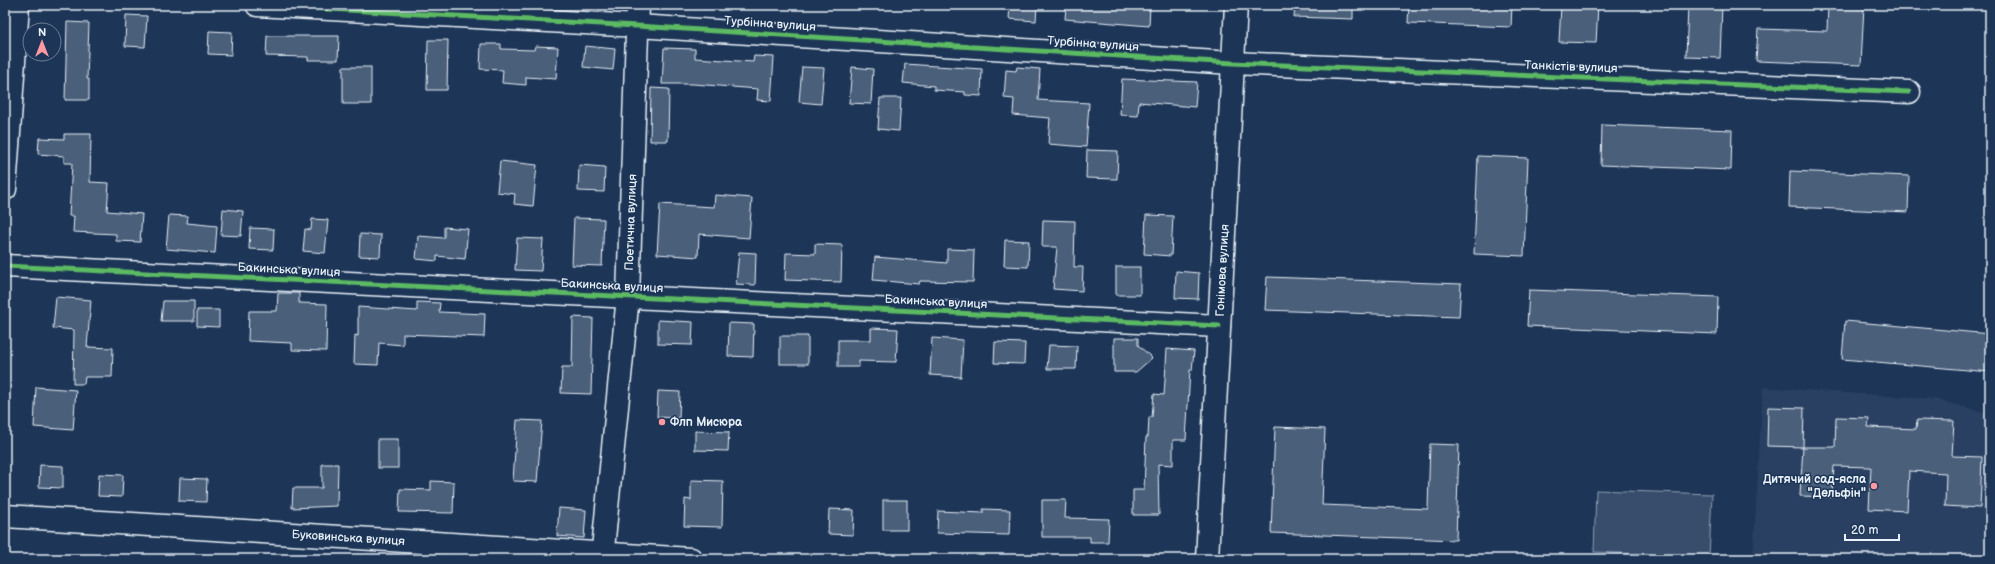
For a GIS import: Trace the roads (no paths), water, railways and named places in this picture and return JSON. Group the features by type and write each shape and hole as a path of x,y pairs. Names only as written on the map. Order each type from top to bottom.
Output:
{"street":[{"path":"5,189 18,5"},
{"name":"Турбінна вулиця","path":"257,5 638,16 1233,63"},
{"name":"Гонімова вулиця","path":"1207,559 1236,5"},
{"name":"Поетична вулиця","path":"602,556 628,296 638,16"},
{"name":"Танкістів вулиця","path":"1233,63 1909,92"},
{"name":"Бакинська вулиця","path":"5,266 1218,326"},
{"name":"Буковинська вулиця","path":"5,516 602,556 691,559"}],"place":[{"name":"Флп Мисюра","path":"662,422"},
{"name":"Дитячий сад-ясла \"Дельфін\"","path":"1874,486"}]}
